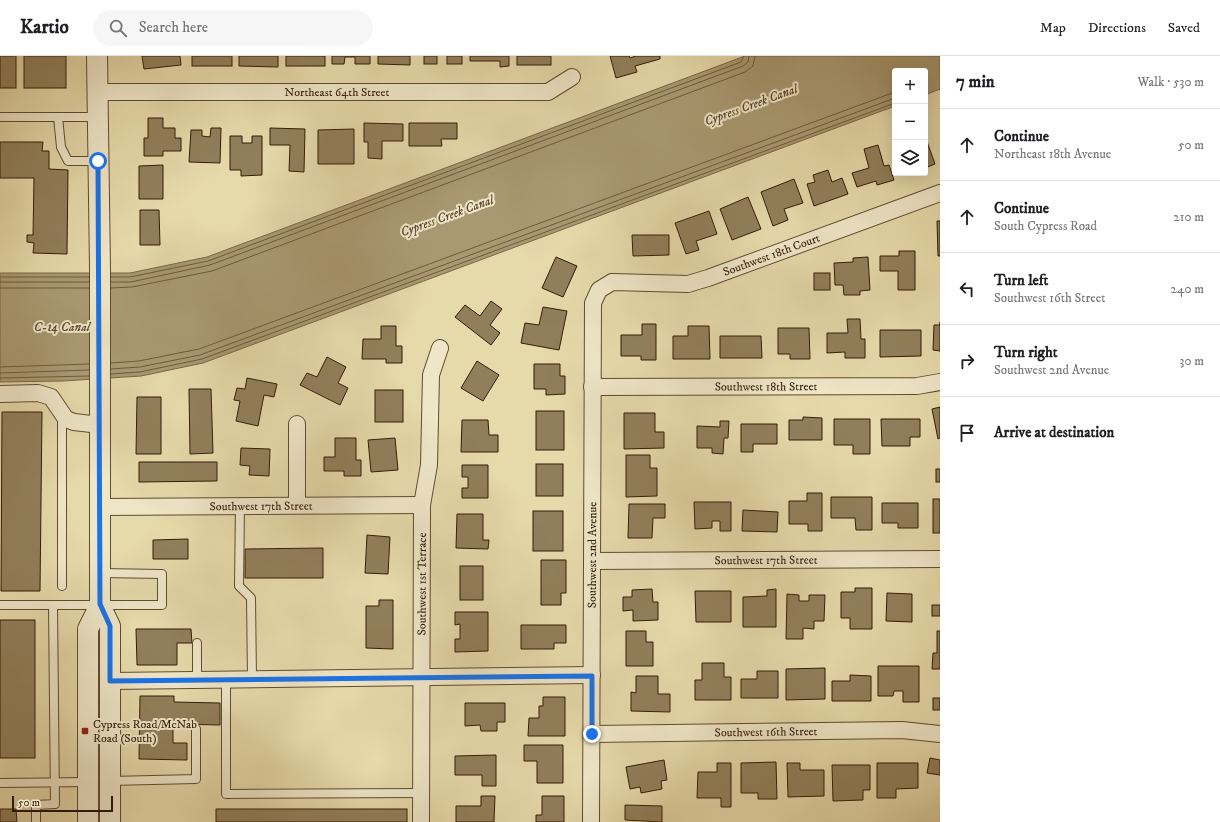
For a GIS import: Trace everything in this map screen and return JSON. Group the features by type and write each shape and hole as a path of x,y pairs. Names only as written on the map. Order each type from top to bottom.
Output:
{"street":[{"path":"97,56 100,269 100,604 110,626 110,822"},
{"name":"Northeast 64th Street","path":"97,92 548,92 572,77"},
{"name":"Southwest 18th Court","path":"599,290 612,282 688,284 940,193"},
{"name":"Southwest 2nd Avenue","path":"591,822 593,303 599,290"},
{"name":"Southwest 1st Terrace","path":"421,822 422,505 429,465 431,375 440,348"},
{"name":"Southwest 18th Street","path":"592,387 918,386 940,382"},
{"path":"0,394 38,393 51,397 59,406 66,419 74,422 100,425"},
{"path":"297,424 297,504"},
{"name":"Southwest 17th Street","path":"100,507 297,504 422,505"},
{"name":"Southwest 17th Street","path":"593,561 940,559"},
{"path":"88,822 88,629 100,604"},
{"path":"110,681 421,676 592,676"},
{"name":"Southwest 16th Street","path":"592,734 902,730 940,734"}],"lane":[{"path":"0,117 98,117"},
{"path":"58,117 61,147 68,161 98,161"},
{"path":"62,413 62,586"},
{"path":"240,505 239,586 251,598 252,679"},
{"path":"0,605 162,605 162,574 100,573"},
{"path":"36,822 36,805 55,804 53,605"},
{"path":"197,643 197,680"},
{"path":"226,680 226,794 421,793"},
{"path":"110,781 196,779 196,729"},
{"path":"0,783 88,782"}],"water":[{"name":"C-14 Canal","path":"745,56 940,56 940,89 928,94 928,68 892,68 892,107 203,363 141,376 63,381 0,382 0,273 130,273 207,257"}],"building":[{"path":"0,56 16,56 16,88 0,88"},
{"path":"24,56 66,56 66,88 24,88"},
{"path":"142,56 180,56 181,65 144,69"},
{"path":"192,56 232,56 232,66 192,66"},
{"path":"239,56 278,56 278,67 239,66"},
{"path":"286,56 325,56 325,66 286,66"},
{"path":"332,56 370,56 370,64 355,64 355,57 345,57 344,64 332,64"},
{"path":"378,56 410,56 410,65 378,64"},
{"path":"424,56 437,56 437,64 424,64"},
{"path":"447,56 462,56 462,64 447,64"},
{"path":"470,56 509,56 509,66 500,67 500,61 470,61"},
{"path":"517,56 551,56 551,65 517,65"},
{"path":"610,56 629,56 630,58 636,56 660,56 660,59 635,66 637,72 616,78"},
{"path":"148,118 163,118 163,128 175,128 175,138 181,138 181,151 163,151 163,156 144,156 144,138 148,138"},
{"path":"364,123 403,124 403,141 382,141 382,159 368,158 368,142 364,142"},
{"path":"409,123 457,123 457,139 441,139 442,146 409,146"},
{"path":"211,128 221,128 220,163 189,162 191,130 202,130 202,136 210,137"},
{"path":"270,128 305,129 304,172 289,171 290,145 270,145"},
{"path":"354,129 354,164 318,164 318,130"},
{"path":"230,136 242,136 242,143 252,143 252,136 262,136 262,175 241,176 241,170 230,170"},
{"path":"0,142 43,142 42,151 49,151 49,169 68,170 67,254 33,253 34,243 27,242 27,235 33,235 34,178 0,178"},
{"path":"928,144 935,164 928,167"},
{"path":"878,145 884,166 889,165 894,180 877,185 876,181 857,187 852,173 869,168 864,149"},
{"path":"163,165 163,199 139,199 139,166"},
{"path":"828,170 832,182 842,178 848,194 814,206 807,184 815,182 813,175"},
{"path":"794,179 803,203 784,209 788,220 773,226 761,192"},
{"path":"748,197 761,229 732,240 720,209"},
{"path":"140,210 159,210 160,245 140,245"},
{"path":"709,211 717,234 696,241 699,250 686,254 675,223"},
{"path":"937,221 940,221 940,256 938,256"},
{"path":"632,235 669,235 669,255 633,256"},
{"path":"899,251 915,251 915,290 898,290 898,271 880,271 880,256 899,256"},
{"path":"556,257 577,266 563,297 542,288"},
{"path":"868,257 870,290 860,291 860,295 844,295 843,285 835,285 834,263 853,262 853,258"},
{"path":"814,273 830,273 830,290 814,290"},
{"path":"491,301 502,309 490,325 500,333 491,345 455,317 465,305 480,316"},
{"path":"543,307 567,311 559,350 521,343 525,323 539,325"},
{"path":"847,319 860,319 861,339 865,339 865,358 845,358 845,352 827,353 827,333 848,333"},
{"path":"642,324 656,324 656,360 641,360 641,356 621,356 621,335 642,335"},
{"path":"934,325 940,325 940,351 933,350"},
{"path":"381,326 396,326 396,346 402,346 402,363 386,363 386,359 362,359 363,339 381,339"},
{"path":"688,326 709,326 710,359 673,359 673,336 688,336"},
{"path":"778,328 809,328 810,359 790,359 790,354 778,354"},
{"path":"880,330 921,330 921,356 880,357"},
{"path":"720,336 761,336 762,358 720,358"},
{"path":"327,357 346,367 338,383 348,388 340,405 300,385 307,373 317,377"},
{"path":"477,361 499,375 483,401 461,388"},
{"path":"534,364 560,364 560,376 565,376 565,394 546,395 546,389 534,389"},
{"path":"247,378 277,384 274,397 264,395 258,426 236,421 240,401 234,400 237,388 245,389"},
{"path":"189,389 211,389 213,453 190,454"},
{"path":"375,390 403,390 403,422 375,422"},
{"path":"137,397 161,397 161,454 136,454"},
{"path":"940,407 940,438 938,439 932,409"},
{"path":"536,411 564,411 564,450 536,450"},
{"path":"2,412 42,412 40,591 1,591"},
{"path":"624,413 655,413 655,432 664,432 664,448 624,449"},
{"path":"803,417 822,418 822,440 789,440 789,420 803,420"},
{"path":"834,419 870,419 870,454 853,454 853,445 834,445"},
{"path":"881,419 920,419 920,437 910,437 910,446 882,446"},
{"path":"462,420 488,420 489,435 498,435 498,452 461,452"},
{"path":"720,421 729,421 728,438 724,438 723,454 712,453 712,448 697,448 697,426 720,427"},
{"path":"741,424 777,424 777,444 753,444 753,452 741,452"},
{"path":"335,438 356,438 356,460 361,460 361,476 344,476 344,471 324,471 324,457 335,457"},
{"path":"395,438 398,470 371,472 368,440"},
{"path":"241,448 270,449 269,476 249,475 250,466 240,465"},
{"path":"626,455 650,455 650,468 657,468 657,496 626,497"},
{"path":"139,462 217,462 217,481 139,482"},
{"path":"536,464 563,464 563,496 536,496"},
{"path":"462,465 488,465 488,498 462,498 462,488 468,488 468,477 462,477"},
{"path":"936,469 940,469 940,482 936,482"},
{"path":"807,493 822,493 822,531 808,531 808,524 789,524 789,501 807,501"},
{"path":"831,497 872,497 872,530 856,530 855,518 831,518"},
{"path":"933,499 940,499 940,533 933,533"},
{"path":"694,502 731,502 731,531 720,531 720,521 712,521 712,528 695,529"},
{"path":"882,503 918,503 918,528 898,528 898,523 882,523"},
{"path":"629,504 665,504 665,518 653,518 652,538 628,538"},
{"path":"743,510 778,512 777,532 742,531"},
{"path":"533,511 563,511 563,551 533,551"},
{"path":"457,514 483,514 483,540 489,540 488,549 456,548"},
{"path":"367,535 390,537 388,574 365,573"},
{"path":"188,539 188,559 153,559 153,540"},
{"path":"323,548 323,578 245,578 245,549"},
{"path":"541,560 566,560 566,593 561,593 561,605 541,605"},
{"path":"460,566 483,566 483,600 460,600"},
{"path":"855,588 872,588 872,629 850,629 850,618 841,618 841,592 855,592"},
{"path":"652,589 653,602 658,602 658,620 633,621 633,610 623,611 623,597 632,597 632,590"},
{"path":"776,589 776,627 743,627 743,597 767,596 767,590"},
{"path":"695,591 731,591 731,622 696,622"},
{"path":"887,593 912,594 912,622 886,621"},
{"path":"787,594 799,595 799,601 809,601 809,595 825,595 824,621 814,621 814,629 803,628 803,639 786,639"},
{"path":"379,600 393,600 393,649 366,648 366,606 379,606"},
{"path":"932,605 940,605 940,616 932,616"},
{"path":"455,612 488,612 488,651 455,652 455,639 460,639 460,624 455,625"},
{"path":"0,620 35,620 35,758 0,758"},
{"path":"521,625 566,625 566,643 554,643 554,649 521,649"},
{"path":"136,629 191,629 192,643 177,643 177,665 137,665"},
{"path":"626,631 646,631 646,642 653,642 653,666 626,666"},
{"path":"937,631 940,631 940,669 932,669 933,653 937,653"},
{"path":"702,663 724,663 724,677 731,677 731,700 695,700 695,680 702,680"},
{"path":"878,666 919,666 919,702 903,702 903,691 894,691 893,696 878,696"},
{"path":"825,668 825,699 786,700 786,669"},
{"path":"757,671 778,671 778,698 741,698 741,679 757,679"},
{"path":"850,675 871,676 871,701 832,701 832,681 850,681"},
{"path":"636,676 658,676 658,694 670,694 670,712 631,711 631,692 636,693"},
{"path":"140,696 174,696 174,702 220,703 220,725 173,724 173,743 187,743 187,760 139,759"},
{"path":"543,697 565,697 565,736 528,736 529,718 539,718 539,706 543,706"},
{"path":"933,698 940,698 940,710 933,710"},
{"path":"465,703 505,703 505,722 497,722 497,731 481,731 480,725 465,726"},
{"path":"524,745 563,745 563,783 537,783 537,761 524,761"},
{"path":"496,755 496,786 482,786 482,775 455,775 455,756"},
{"path":"930,758 940,760 940,775 927,773"},
{"path":"664,760 667,780 661,781 662,789 641,793 640,787 630,789 626,767"},
{"path":"776,762 777,799 758,799 758,793 741,793 741,763"},
{"path":"717,763 731,763 731,807 721,807 721,798 697,798 698,772 717,772"},
{"path":"787,763 800,763 800,770 824,770 824,796 788,797"},
{"path":"877,763 918,763 918,788 896,789 896,798 877,798"},
{"path":"832,765 870,765 870,790 863,790 863,800 833,801"},
{"path":"481,796 495,796 494,822 456,822 456,806 481,806"},
{"path":"542,796 564,796 564,822 536,822 536,815 542,815"},
{"path":"625,805 662,806 662,822 625,820"},
{"path":"0,809 16,809 17,822 0,822"},
{"path":"216,809 407,809 407,822 216,822"}],"place":[{"name":"Cypress Road/McNab Road (South)","path":"85,731"}],"route":[{"path":"98,161 100,269 100,604 110,626 110,681 421,676 592,676 592,734"}],"water label":[{"name":"Cypress Creek Canal","path":"751,105"},
{"name":"Cypress Creek Canal","path":"447,216"}]}
